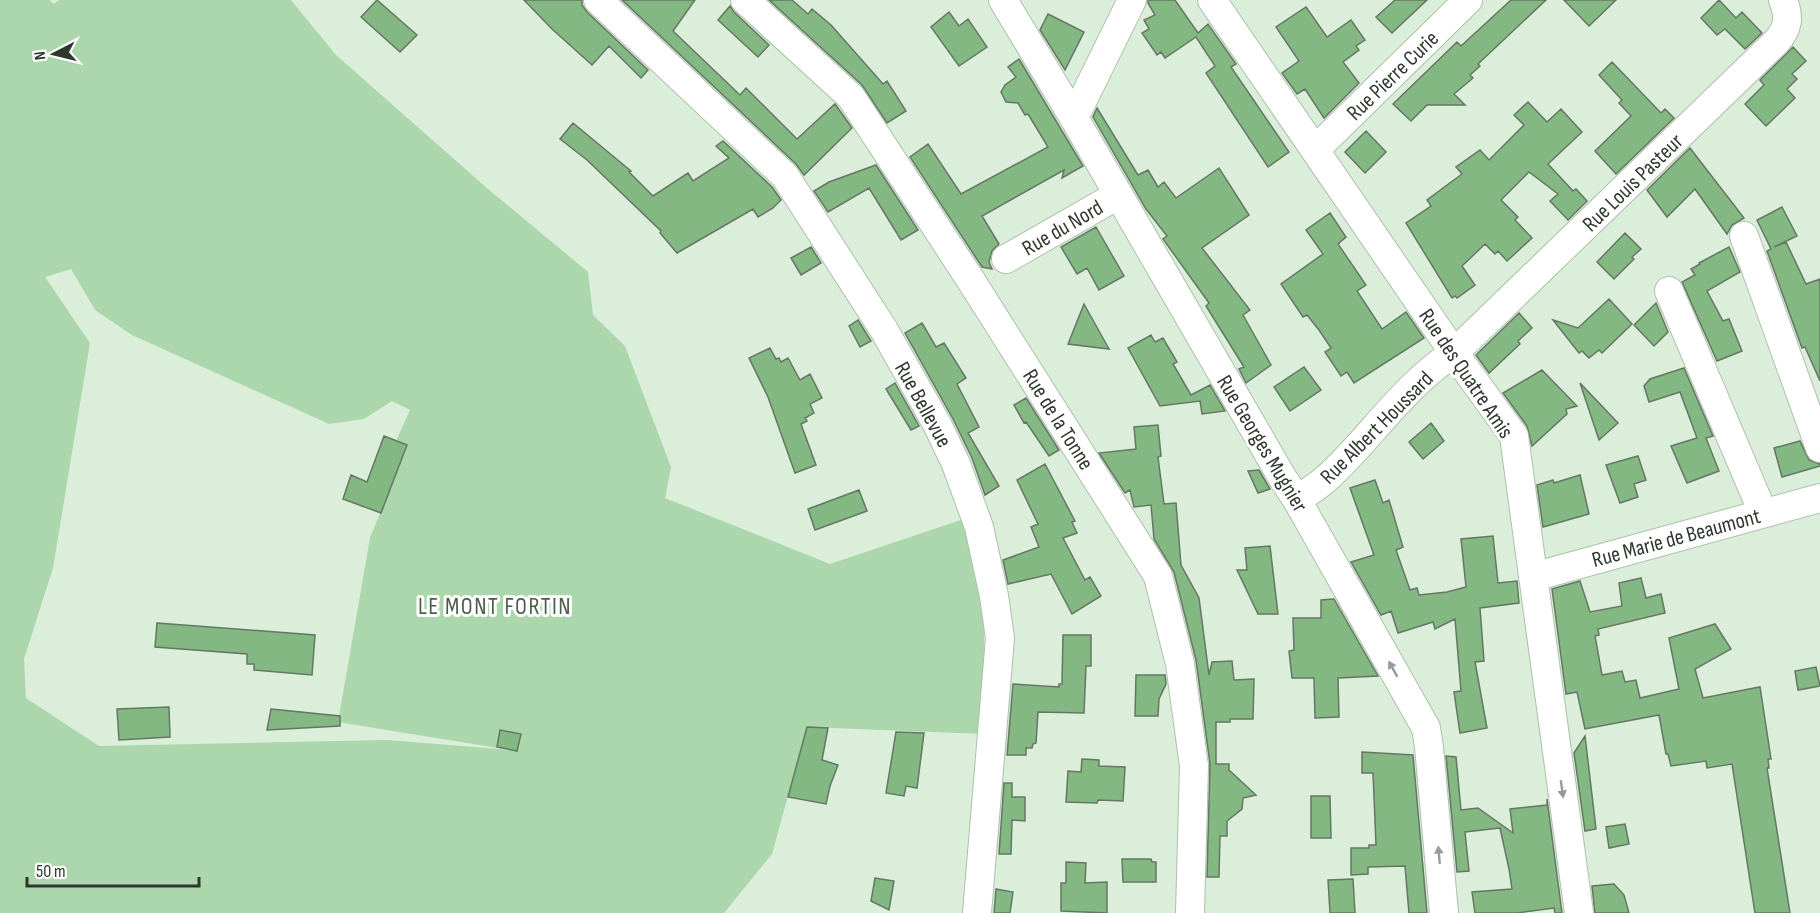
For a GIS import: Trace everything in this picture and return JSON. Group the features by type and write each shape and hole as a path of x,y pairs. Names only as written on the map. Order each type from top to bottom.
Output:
{"street":[{"name":"Rue Bellevue","path":"598,0 785,176 884,330 938,426 956,464 979,527 994,596 1000,638 977,913"},
{"name":"Rue de la Tonne","path":"745,0 851,97 970,279 1158,576 1180,664 1194,766 1190,913"},
{"name":"Rue Georges Mugnier","path":"1003,0 1297,500 1426,728 1444,913"},
{"path":"1074,118 1132,0"},
{"name":"Rue des Quatre Amis","path":"1212,0 1454,353 1514,436 1579,913"},
{"name":"Rue Pierre Curie","path":"1315,150 1468,0"},
{"name":"Rue Louis Pasteur","path":"1454,353 1776,42 1786,28 1788,18 1783,0"},
{"name":"Rue du Nord","path":"1006,259 1118,195"},
{"path":"1744,236 1820,448"},
{"path":"1669,291 1763,513"},
{"name":"Rue Albert Houssard","path":"1297,500 1325,480 1400,399 1454,353"},
{"name":"Rue Marie de Beaumont","path":"1533,577 1820,498"}],"green space":[{"path":"0,0 49,0 54,4 59,0 291,0 336,55 488,189 588,272 593,315 625,346 671,467 665,498 830,564 967,518 984,597 984,734 807,727 772,854 724,913 0,913","holes":["71,269 95,310 132,335 329,424 364,419 392,401 410,410 396,441 407,446 370,538 338,722 510,750 388,740 99,746 26,698 24,659 53,568 90,343 45,277"]}],"building":[{"path":"377,0 417,35 400,52 361,17"},
{"path":"524,0 582,0 582,5 587,12 648,70 641,78 609,46 592,65"},
{"path":"622,0 695,0 673,31 740,95 746,88 797,139 835,104 852,128 804,175 796,164"},
{"path":"769,0 792,0 808,14 812,9 831,25 883,84 887,81 906,111 887,123 862,85"},
{"path":"1148,0 1175,0 1198,33 1208,24 1236,64 1231,67 1289,152 1268,167 1206,73 1215,66 1196,37 1165,58 1161,52 1157,55 1142,33 1149,29 1144,20 1155,15"},
{"path":"1395,0 1427,0 1392,33 1376,17"},
{"path":"1511,0 1546,0 1478,64 1480,66 1470,75 1473,78 1454,94 1465,105 1427,105 1411,121 1393,104 1457,42 1461,46"},
{"path":"1564,0 1616,0 1589,26"},
{"path":"1719,0 1736,18 1742,12 1762,33 1745,49 1725,29 1717,35 1701,18"},
{"path":"730,6 769,45 758,57 718,20"},
{"path":"1306,7 1327,37 1351,20 1365,40 1356,46 1359,50 1343,62 1359,83 1324,118 1305,89 1297,94 1282,73 1299,61 1276,27"},
{"path":"949,12 959,26 968,19 987,47 959,66 931,27"},
{"path":"1048,14 1084,32 1065,70 1040,30"},
{"path":"1793,47 1806,61 1792,74 1797,79 1787,89 1795,98 1766,126 1745,104 1764,85 1760,80"},
{"path":"1019,59 1083,166 1062,178 1064,170 982,216 999,244 992,251 989,262 992,269 982,267 910,157 928,144 961,194 1048,147 1028,114 1025,115 1018,103 1006,102 1001,92 1005,85 1016,77 1008,67"},
{"path":"1612,62 1661,113 1665,109 1674,118 1616,174 1595,151 1631,116 1619,103 1622,100 1599,75"},
{"path":"1528,102 1547,122 1561,109 1582,132 1548,164 1573,191 1576,189 1587,201 1568,220 1550,201 1558,194 1529,172 1501,200 1518,217 1515,220 1532,238 1507,261 1498,251 1495,254 1485,244 1462,266 1475,285 1457,298 1455,296 1452,298 1406,223 1431,206 1427,200 1462,174 1456,167 1480,150 1489,160 1524,125 1514,115"},
{"path":"1097,108 1138,175 1148,170 1158,187 1164,182 1176,198 1219,168 1249,215 1202,248 1250,310 1243,315 1271,365 1246,383 1239,369 1244,367 1206,306 1209,303 1163,239 1167,236 1146,209 1093,117"},
{"path":"573,123 631,171 629,172 653,196 688,173 693,181 729,158 716,146 723,141 772,187 781,200 758,217 753,209 677,253 660,233 661,231 587,160 560,139"},
{"path":"1366,131 1386,152 1365,173 1345,152"},
{"path":"1690,148 1744,218 1732,225 1727,234 1695,189 1667,217 1647,190"},
{"path":"876,165 918,230 901,240 869,188 828,212 814,191 829,182"},
{"path":"1782,207 1797,236 1774,247 1786,242 1806,284 1820,279 1820,381 1805,347 1802,348 1767,251 1771,249 1757,220"},
{"path":"1330,213 1346,237 1338,244 1366,285 1357,291 1382,329 1406,312 1424,338 1354,383 1347,372 1341,376 1325,352 1331,348 1307,315 1303,317 1281,284 1323,254 1306,230"},
{"path":"1096,227 1124,276 1099,290 1087,268 1077,274 1061,247"},
{"path":"1625,233 1641,249 1614,279 1597,262"},
{"path":"811,247 821,263 801,275 791,258"},
{"path":"1729,247 1740,272 1707,291 1723,321 1729,319 1742,351 1717,361 1682,282 1695,275 1691,269 1699,263"},
{"path":"1609,299 1632,324 1602,353 1599,350 1589,358 1582,351 1579,353 1553,320 1578,328"},
{"path":"1656,303 1668,332 1654,346 1634,325"},
{"path":"1084,304 1109,349 1068,344"},
{"path":"1519,313 1532,328 1518,341 1520,344 1489,373 1476,355"},
{"path":"858,320 871,341 860,347 849,326"},
{"path":"922,323 936,347 944,343 966,378 957,384 979,427 968,433 999,486 985,495 972,458 953,419 905,333"},
{"path":"1151,335 1155,342 1163,338 1177,362 1173,364 1191,395 1210,385 1225,411 1202,414 1200,401 1160,406 1128,348"},
{"path":"770,348 776,359 779,358 781,362 788,358 800,380 810,374 822,398 810,404 814,413 805,418 807,421 801,424 816,465 795,473 768,397 749,358"},
{"path":"1304,367 1321,390 1290,411 1274,387"},
{"path":"1684,368 1713,436 1706,438 1719,471 1687,483 1671,446 1697,438 1680,392 1649,402 1644,386 1650,379"},
{"path":"1542,370 1577,406 1566,409 1567,414 1532,446 1527,426 1503,393"},
{"path":"895,383 919,426 911,430 886,389"},
{"path":"1580,383 1618,423 1599,440"},
{"path":"1026,398 1059,450 1049,456 1026,422 1024,423 1014,405"},
{"path":"1431,423 1444,441 1423,459 1409,442"},
{"path":"1158,425 1161,456 1158,457 1164,504 1176,503 1181,565 1199,598 1209,675 1212,662 1232,661 1234,680 1254,679 1253,719 1230,719 1230,722 1216,722 1216,764 1229,764 1229,770 1256,795 1243,798 1242,809 1227,821 1227,836 1220,836 1219,877 1207,877 1210,764 1196,660 1174,572 1154,539 1151,505 1134,507 1130,490 1125,493 1099,453 1136,449 1134,427"},
{"path":"384,436 407,445 381,513 343,499 351,475 367,482"},
{"path":"1800,441 1809,460 1820,466 1782,477 1774,448"},
{"path":"1638,456 1646,480 1634,484 1638,497 1620,503 1606,465"},
{"path":"1045,464 1075,521 1072,522 1077,533 1063,538 1085,580 1090,577 1101,596 1072,614 1051,574 1008,584 1003,560 1039,547 1031,527 1038,524 1017,480"},
{"path":"1259,470 1270,489 1258,493 1248,471"},
{"path":"1580,475 1589,514 1543,527 1537,485 1553,480 1554,483"},
{"path":"1375,480 1383,503 1389,500 1403,547 1396,550 1410,590 1417,588 1419,595 1466,587 1461,539 1493,536 1498,583 1517,581 1519,603 1480,608 1484,661 1475,662 1487,728 1460,733 1454,692 1461,691 1455,619 1435,629 1433,622 1398,633 1391,611 1381,615 1351,562 1374,555 1350,488"},
{"path":"859,490 867,511 815,530 808,509"},
{"path":"1270,546 1278,614 1258,614 1237,570 1247,570 1245,548"},
{"path":"1641,578 1646,598 1661,594 1665,613 1598,629 1599,635 1595,636 1602,675 1622,671 1625,682 1636,680 1640,698 1679,689 1669,638 1715,624 1731,649 1695,669 1703,698 1760,687 1771,759 1768,759 1769,768 1767,768 1790,913 1755,913 1732,764 1707,768 1706,761 1671,766 1668,754 1666,754 1659,715 1585,729 1577,692 1566,694 1552,589 1580,581 1590,612 1622,606 1619,583"},
{"path":"1334,599 1378,676 1338,678 1339,717 1315,718 1314,678 1292,678 1289,651 1294,650 1293,618 1321,618 1321,600"},
{"path":"157,623 315,635 312,675 254,670 254,664 247,664 247,654 155,647"},
{"path":"1063,635 1091,635 1091,666 1086,666 1084,713 1038,712 1036,743 1032,748 1026,748 1026,755 1007,755 1013,684 1059,687 1059,684 1062,684"},
{"path":"1816,667 1820,686 1798,690 1795,671"},
{"path":"1136,675 1165,675 1166,684 1159,699 1158,716 1135,716"},
{"path":"169,707 170,737 119,740 117,709"},
{"path":"271,709 340,716 340,726 267,730"},
{"path":"807,727 828,728 822,760 838,765 826,804 788,797"},
{"path":"500,730 521,734 517,751 497,747"},
{"path":"896,732 924,733 917,788 906,786 904,796 886,793"},
{"path":"1585,736 1596,829 1585,831 1574,753"},
{"path":"1362,752 1413,755 1427,913 1409,913 1405,866 1368,867 1368,874 1351,875 1351,848 1369,848 1369,845 1376,845 1373,773 1362,773"},
{"path":"1446,756 1456,757 1461,810 1478,808 1513,833 1510,809 1547,805 1547,799 1562,913 1555,913 1554,908 1517,913 1475,913 1472,892 1512,889 1509,869 1500,828 1465,832 1469,871 1457,872"},
{"path":"1082,759 1099,760 1099,766 1125,767 1123,801 1066,802 1068,771 1081,772"},
{"path":"1004,783 1012,783 1012,797 1025,797 1025,821 1012,820 1011,854 999,854"},
{"path":"1311,796 1330,796 1331,838 1311,838"},
{"path":"1625,824 1629,844 1609,848 1606,827"},
{"path":"1122,859 1151,859 1152,862 1156,862 1156,882 1123,882"},
{"path":"1066,862 1086,863 1085,883 1107,882 1107,913 1061,911 1061,883 1066,883"},
{"path":"875,878 894,881 889,910 871,901"},
{"path":"1353,879 1355,913 1330,913 1328,880"},
{"path":"1614,884 1624,895 1629,913 1595,913 1592,886"},
{"path":"996,889 1013,892 1010,913 994,913"}],"district":[{"name":"LE MONT FORTIN","path":"495,606"}]}
